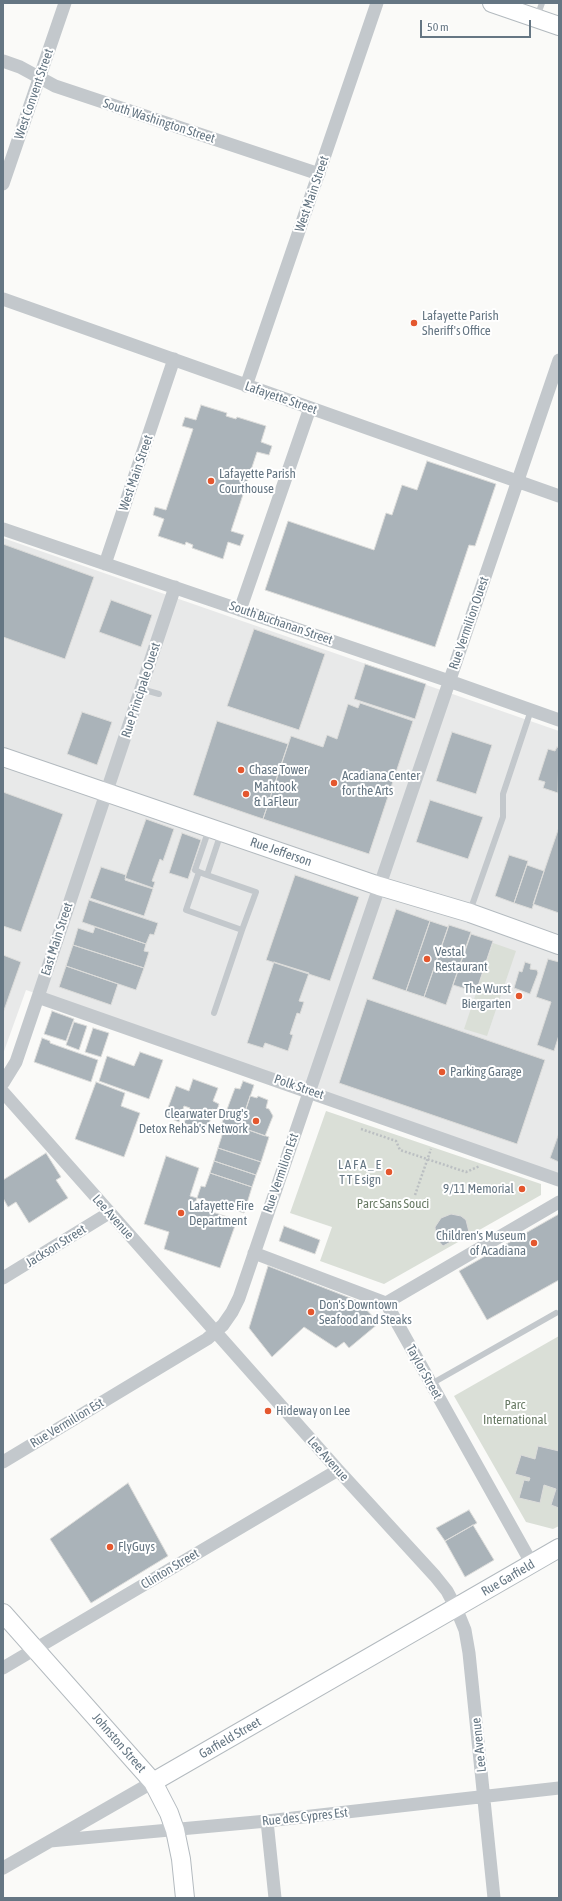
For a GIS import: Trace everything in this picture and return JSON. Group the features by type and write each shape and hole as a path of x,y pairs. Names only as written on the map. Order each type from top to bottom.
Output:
{"street":[{"name":"West Convent Street","path":"3,184 65,3"},
{"name":"West Main Street","path":"246,386 377,3"},
{"path":"492,3 539,11 559,26"},
{"name":"South Washington Street","path":"3,61 20,67 55,86 319,174"},
{"name":"Lafayette Street","path":"3,299 559,496"},
{"name":"West Main Street","path":"105,564 174,359"},
{"name":"Rue Vermilion Ouest","path":"379,886 559,360"},
{"path":"240,610 310,408"},
{"name":"South Buchanan Street","path":"3,529 559,720"},
{"name":"Rue Principale Ouest","path":"106,793 175,587"},
{"name":"Rue Jefferson","path":"3,757 379,886 470,913 559,945"},
{"name":"East Main Street","path":"3,1083 16,1062 106,793"},
{"name":"Rue Vermilion Est","path":"3,1462 216,1333 232,1312 254,1253 379,886"},
{"name":"Polk Street","path":"38,996 309,1090 559,1180"},
{"name":"Lee Avenue","path":"3,1092 338,1470 435,1576 456,1608 465,1630 469,1653 494,1898"},
{"path":"254,1253 386,1303 559,1202"},
{"name":"Jackson Street","path":"3,1278 109,1213"},
{"name":"Taylor Street","path":"386,1303 532,1564"},
{"name":"Clinton Street","path":"3,1668 338,1470"},
{"name":"Rue Garfield","path":"456,1608 559,1548"},
{"name":"Garfield Street","path":"3,1868 456,1608"},
{"name":"Johnston Street","path":"3,1613 36,1648 153,1782 169,1814 175,1830 181,1859 186,1898"},
{"name":"Rue des Cypres Est","path":"50,1841 267,1821 485,1798 559,1788"},
{"path":"267,1821 275,1898"}],"lane":[{"path":"141,689 159,694"},
{"path":"470,913 503,817 503,794 531,710"},
{"path":"214,1013 256,892 195,870 216,830"},
{"path":"207,875 216,830"},
{"path":"199,872 186,910 242,930"},
{"path":"431,1384 556,1313"}],"path":[{"path":"361,1129 396,1141 400,1150 466,1172 480,1166 484,1168"},
{"path":"415,1195 434,1143"}],"shaded area":[{"path":"3,538 559,731 559,1174 26,990 3,1054"}],"green space":[{"path":"493,943 516,951 487,1036 464,1029"},
{"name":"Parc Sans Souci","path":"326,1111 541,1184 541,1195 384,1284 320,1261 332,1227 290,1213"},
{"name":"Parc International","path":"559,1336 559,1526 553,1529 526,1522 454,1396"}],"building":[{"name":"Lafayette Parish Courthouse","path":"201,405 227,413 226,416 236,419 237,417 266,426 261,442 272,446 269,455 257,452 231,531 244,535 240,546 228,542 223,559 192,548 193,545 186,542 185,545 158,536 164,519 153,515 155,507 166,510 193,429 182,426 185,417 196,420"},
{"path":"427,461 496,484 475,546 469,545 435,647 265,590 288,521 374,550 386,513 392,515 402,485 417,490"},
{"path":"3,544 94,577 65,659 3,637"},
{"path":"111,600 152,615 141,647 99,632"},
{"path":"254,629 325,654 299,730 227,706"},
{"path":"365,664 426,684 415,719 354,699"},
{"name":"Acadiana Center for the Arts","path":"360,703 413,721 369,854 263,819 291,736 323,747 327,735 337,739 348,704 358,708"},
{"path":"82,712 112,722 97,765 67,754"},
{"name":"Chase Tower","path":"217,721 288,744 263,819 193,795"},
{"path":"452,732 492,745 476,794 436,781"},
{"path":"557,747 559,748 558,793 543,788 545,782 538,780 548,749 555,751"},
{"path":"3,792 63,814 21,932 3,926"},
{"path":"430,800 483,817 468,859 416,842"},
{"path":"146,819 174,829 163,861 160,859 152,881 155,882 153,888 125,878"},
{"path":"559,830 559,913 533,904"},
{"path":"182,833 201,840 188,879 169,873"},
{"path":"509,855 528,861 514,903 495,896"},
{"path":"527,865 544,871 532,909 514,903"},
{"path":"101,867 126,875 125,880 153,889 144,916 90,898"},
{"path":"295,875 359,897 330,981 266,960"},
{"path":"89,900 158,923 154,935 150,934 146,944 82,922"},
{"path":"396,909 430,921 406,991 372,979"},
{"name":"Vestal Restaurant","path":"430,921 448,927 424,997 406,991"},
{"path":"449,925 471,932 446,1005 424,997"},
{"path":"95,927 146,944 144,951 149,952 144,968 73,945 78,928 93,933"},
{"path":"471,934 493,941 476,992 453,985"},
{"path":"73,945 144,968 136,990 66,966"},
{"path":"3,955 21,962 3,1013"},
{"path":"548,959 559,962 559,1035 554,1051 537,1045 551,1002 536,997"},
{"path":"274,962 309,973 299,1001 304,1002 300,1014 297,1013 290,1034 293,1035 288,1051 265,1043 263,1048 247,1043"},
{"path":"525,962 531,964 530,969 537,970 538,973 530,994 514,988 519,971 522,972"},
{"path":"66,966 118,984 111,1005 59,987"},
{"name":"Parking Garage","path":"367,999 545,1060 517,1144 339,1083"},
{"path":"52,1011 74,1019 66,1041 44,1034"},
{"path":"74,1022 87,1026 79,1050 66,1045"},
{"path":"93,1028 109,1033 101,1057 85,1052"},
{"path":"42,1038 50,1041 50,1043 98,1060 91,1082 34,1062"},
{"path":"140,1052 163,1060 149,1099 99,1081 107,1056 134,1066"},
{"path":"193,1079 218,1088 213,1101 219,1104 217,1111 212,1109 210,1114 212,1115 206,1132 184,1123 190,1108 184,1106 179,1122 165,1116 176,1086 189,1091"},
{"path":"243,1081 254,1085 240,1127 269,1137 261,1162 218,1148 224,1129 220,1128 235,1088 240,1089"},
{"path":"96,1082 125,1093 121,1106 140,1113 124,1157 75,1139"},
{"name":"Clearwater Drug's Detox Rehab's Network","path":"250,1096 257,1098 258,1096 268,1100 266,1108 269,1109 273,1116 265,1136 240,1127"},
{"path":"559,1133 559,1162 550,1158"},
{"path":"218,1148 261,1162 256,1175 214,1161"},
{"path":"46,1153 61,1177 56,1180 68,1198 29,1223 16,1202 8,1207 3,1198 3,1180"},
{"name":"Lafayette Fire Department","path":"166,1156 199,1168 190,1196 197,1198 194,1206 237,1220 220,1268 164,1249 169,1232 144,1224"},
{"path":"214,1161 256,1175 252,1187 210,1173"},
{"path":"210,1173 252,1187 244,1213 197,1198 201,1186 205,1187"},
{"path":"451,1214 461,1216 466,1220 469,1232 443,1246 436,1238 435,1227 441,1218"},
{"name":"Children's Museum of Acadiana","path":"559,1214 559,1280 487,1320 459,1271"},
{"path":"284,1226 320,1240 315,1254 279,1241"},
{"name":"Don's Downtown Seafood and Steaks","path":"268,1266 358,1301 379,1323 349,1348 344,1342 336,1348 304,1327 272,1357 249,1328"},
{"path":"538,1446 559,1451 559,1508 551,1505 556,1489 544,1485 540,1503 519,1498 524,1480 529,1481 530,1478 515,1474 521,1455 535,1459"},
{"name":"FlyGuys","path":"128,1483 168,1556 91,1603 50,1539"},
{"path":"469,1510 477,1523 445,1541 436,1528"},
{"path":"473,1525 494,1560 465,1577 445,1541"}],"place":[{"name":"Lafayette Parish Sheriff's Office","path":"414,323"},
{"name":"Lafayette Parish Courthouse","path":"211,481"},
{"name":"Chase Tower","path":"241,770"},
{"name":"Acadiana Center for the Arts","path":"334,783"},
{"name":"Mahtook & LaFleur","path":"246,794"},
{"name":"Vestal Restaurant","path":"427,959"},
{"name":"The Wurst Biergarten","path":"519,996"},
{"name":"Parking Garage","path":"442,1072"},
{"name":"Clearwater Drug's Detox Rehab's Network","path":"256,1121"},
{"name":"L A F A _ E T T E sign","path":"389,1172"},
{"name":"9/11 Memorial","path":"522,1189"},
{"name":"Lafayette Fire Department","path":"181,1213"},
{"name":"Children's Museum of Acadiana","path":"534,1243"},
{"name":"Don's Downtown Seafood and Steaks","path":"311,1312"},
{"name":"Hideway on Lee","path":"268,1411"},
{"name":"FlyGuys","path":"110,1547"}]}
